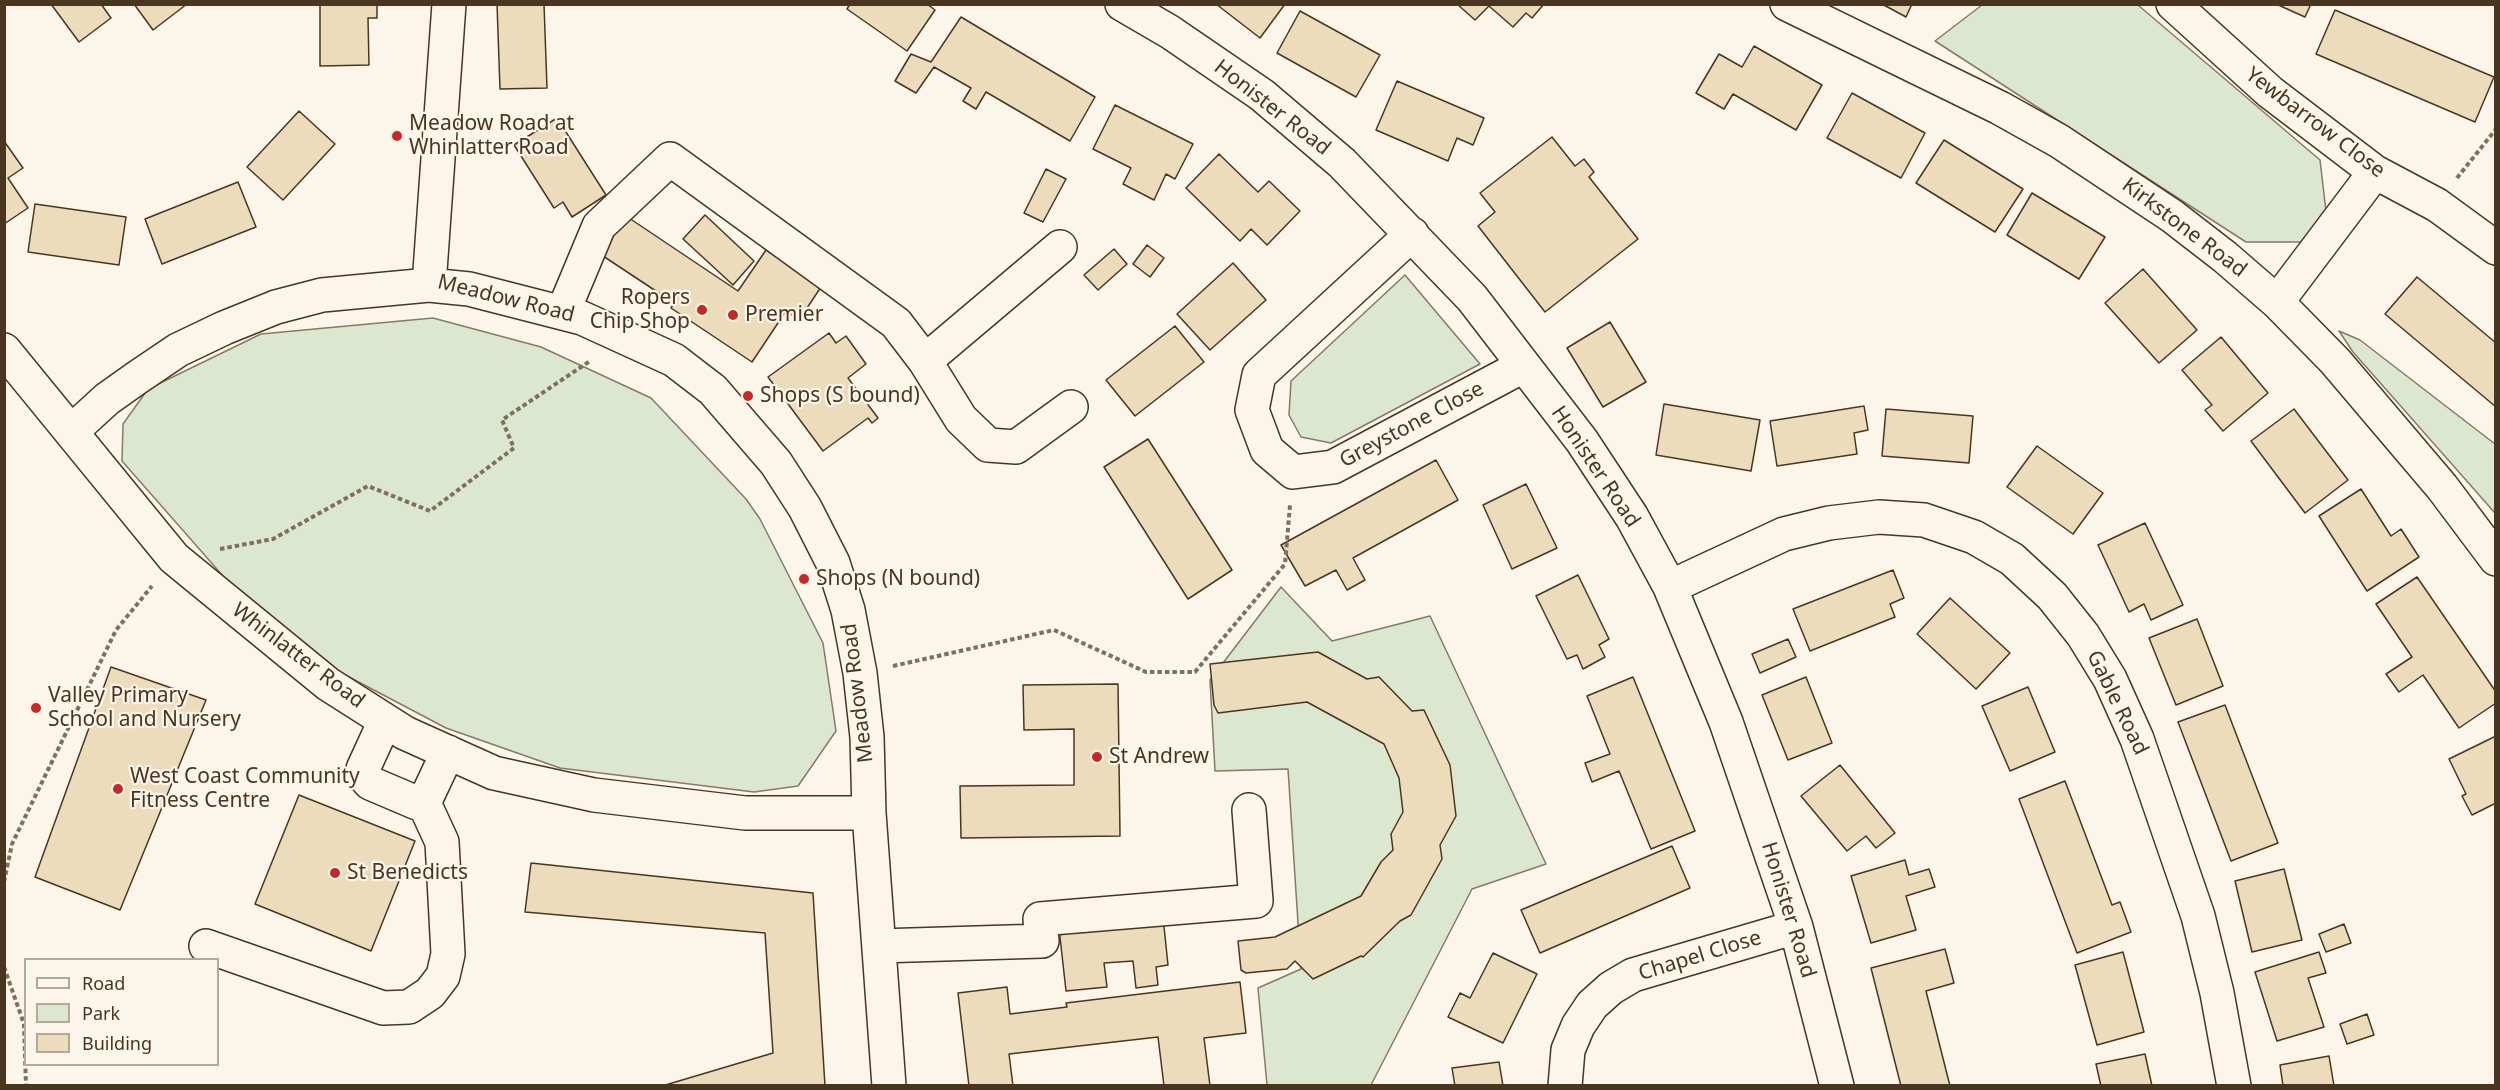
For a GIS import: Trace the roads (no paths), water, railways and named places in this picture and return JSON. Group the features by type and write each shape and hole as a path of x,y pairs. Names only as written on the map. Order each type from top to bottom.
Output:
{"street":[{"name":"Meadow Road","path":"448,4 429,285 469,289 563,312 626,337 674,360 713,390 776,463 805,508 833,563 848,610 860,673 867,736 868,813 889,1086"},
{"name":"Honister Road","path":"1122,4 1170,32 1262,95 1342,163 1472,298 1588,451 1632,517 1670,587 1726,722 1796,927 1838,1086"},
{"name":"Kirkstone Road","path":"1787,4 2000,108 2059,141 2172,216 2277,302 2390,423 2496,559"},
{"name":"Yewbarrow Close","path":"2173,4 2270,92 2374,172 2436,205 2496,248"},
{"path":"563,312 600,226 670,159 896,323 925,361 961,419 988,445 1016,447 1071,407"},
{"path":"2277,302 2374,172"},
{"name":"Greystone Close","path":"1412,234 1259,375 1252,410 1267,450 1293,472 1333,467 1523,366"},
{"path":"925,361 1060,247"},
{"path":"72,431 107,399 178,350 224,328 276,307 322,295 429,285"},
{"name":"Whinlatter Road","path":"4,350 174,558 328,684 405,733 494,773 594,795 745,813 868,813"},
{"name":"Gable Road","path":"1670,587 1784,534 1829,523 1879,518 1924,520 1974,537 2012,559 2052,596 2084,635 2110,679 2137,739 2198,916 2217,993 2234,1086"},
{"path":"385,721 363,769 363,775 370,783 417,803 424,803"},
{"path":"424,803 448,753"},
{"path":"206,946 383,1008 410,1007 430,993 443,976 448,954 442,842 424,803"},
{"path":"879,946 1042,941 1041,919 1256,901 1249,810"},
{"name":"Chapel Close","path":"1564,1086 1568,1050 1578,1026 1592,1005 1611,988 1633,975 1796,927"}],"place":[{"name":"Meadow Road at Whinlatter Road","path":"397,136"},
{"name":"Ropers Chip Shop","path":"702,310"},
{"name":"Premier","path":"733,315"},
{"name":"Shops (S bound)","path":"748,396"},
{"name":"Shops (N bound)","path":"804,579"},
{"name":"Valley Primary School and Nursery","path":"36,708"},
{"name":"St Andrew","path":"1097,757"},
{"name":"West Coast Community Fitness Centre","path":"118,789"},
{"name":"St Benedicts","path":"335,873"}]}
